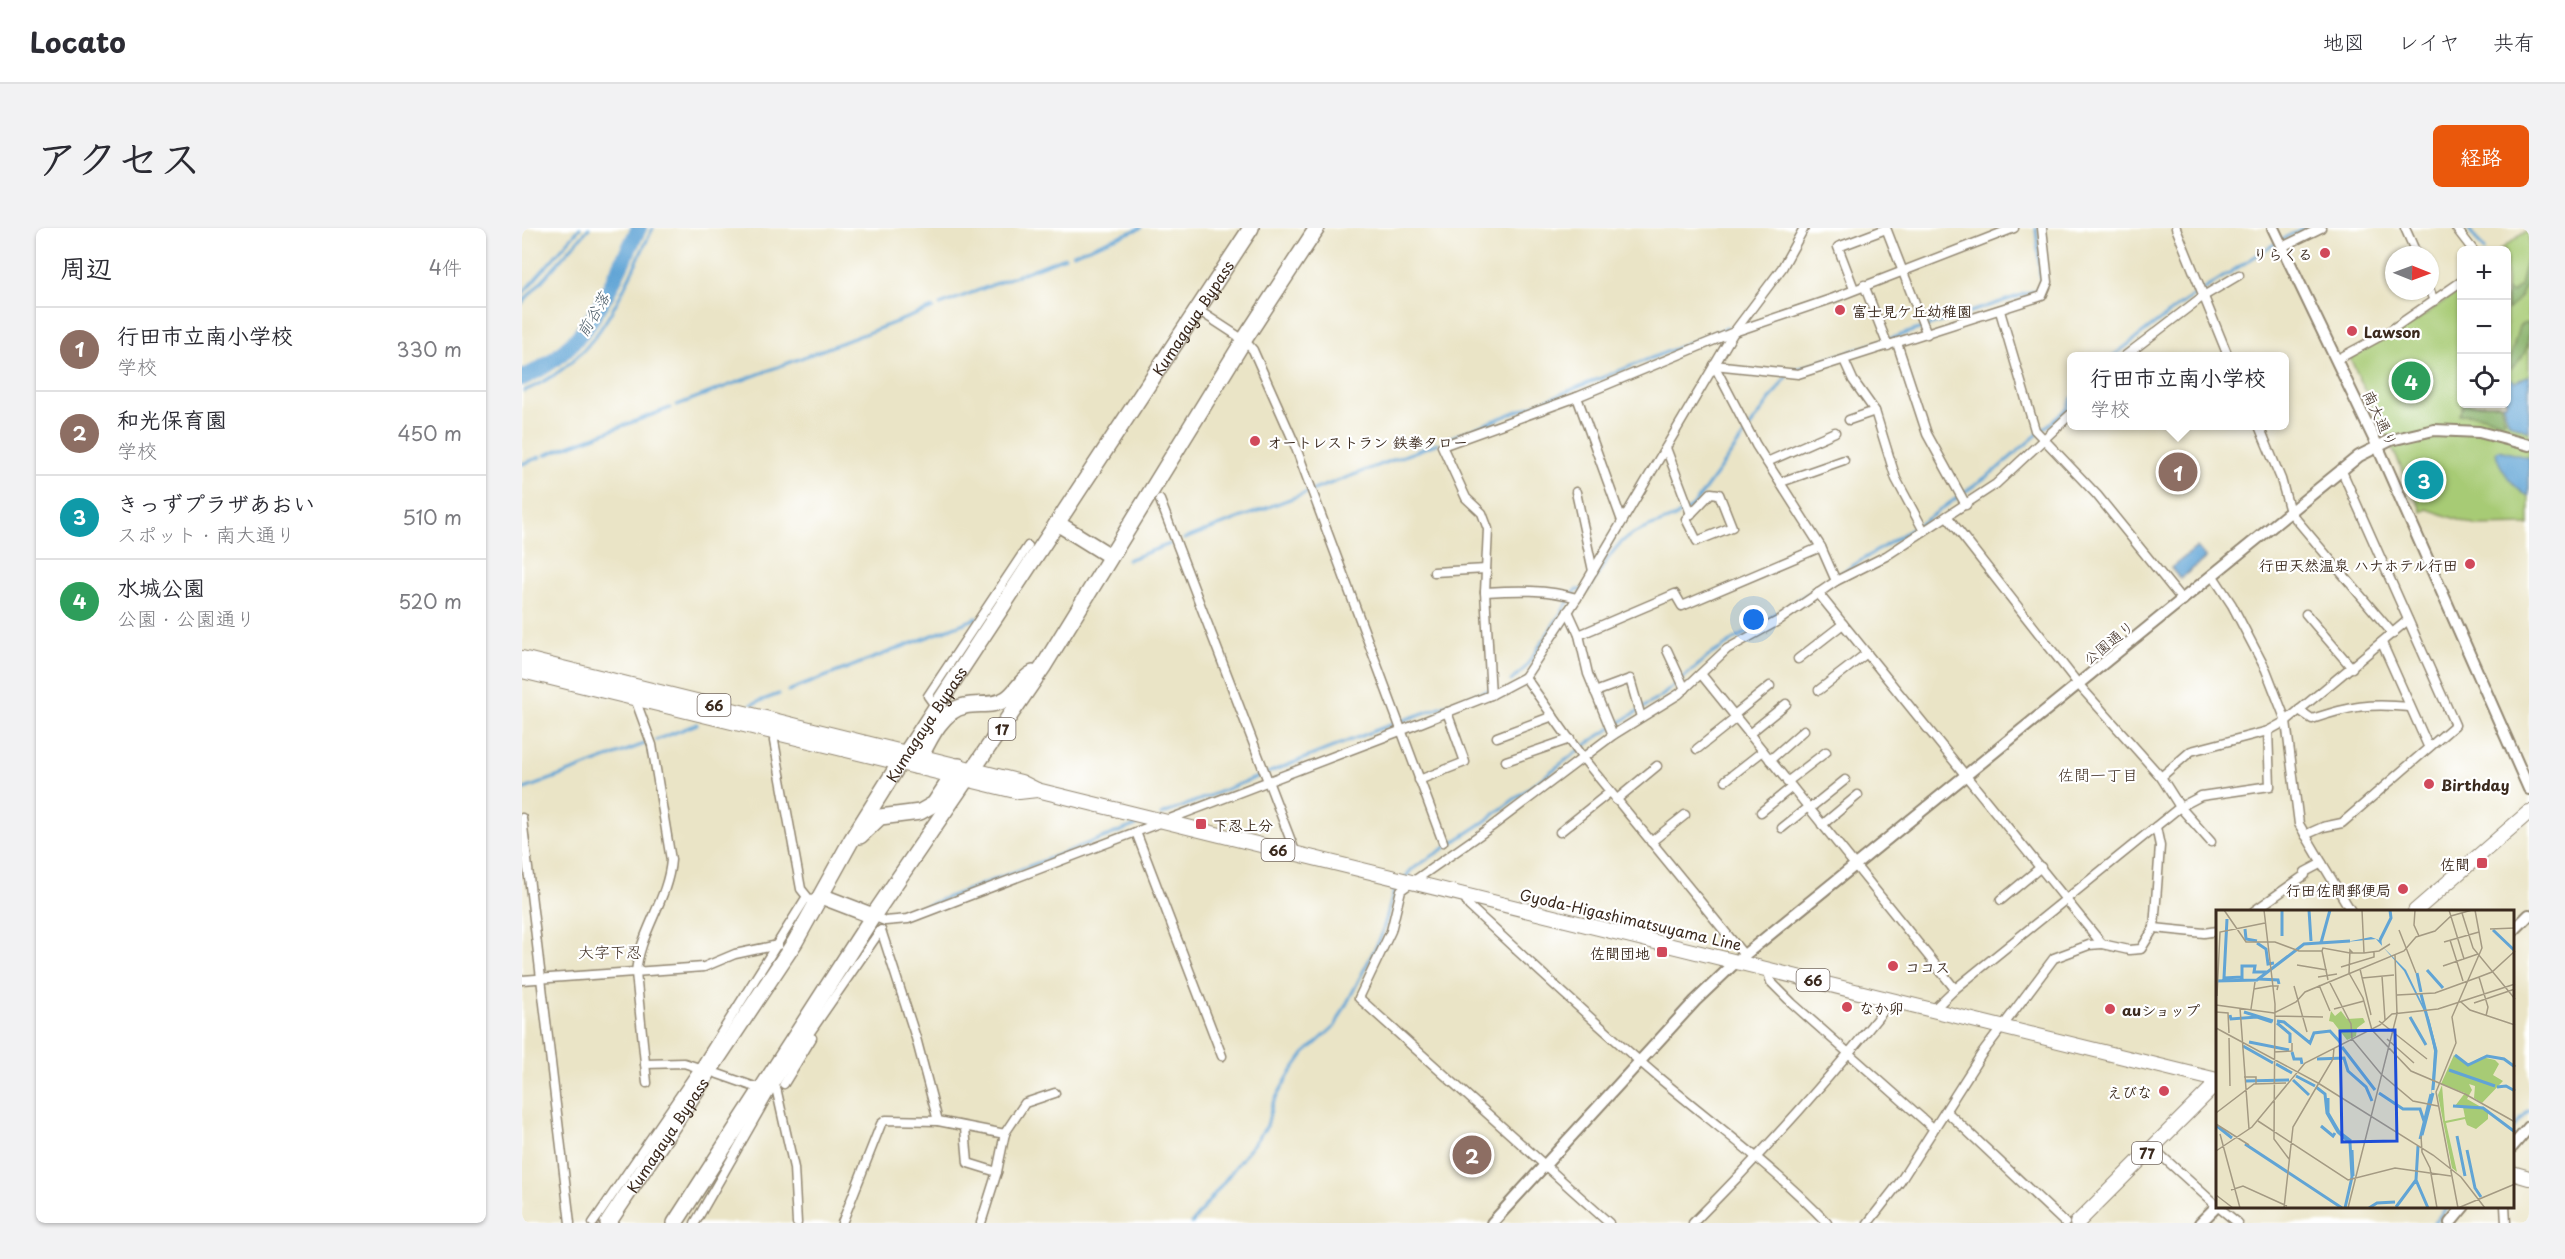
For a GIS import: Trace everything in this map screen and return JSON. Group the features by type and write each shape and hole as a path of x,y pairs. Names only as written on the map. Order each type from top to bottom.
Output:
{"highway":[{"name":"Kumagaya Bypass","path":"608,1223 716,1062 852,839 911,759 936,707 1251,228"},
{"name":"17","path":"675,1223 879,919 1043,667 1244,340 1317,228"},
{"path":"1057,523 1110,556"},
{"name":"17","path":"911,759 945,717 962,706 994,704 1008,698 1025,677 1043,667"},
{"name":"17","path":"852,839 863,835 880,818 920,812 934,804 956,771"},
{"path":"815,899 879,919"}],"main road":[{"name":"Gyoda-Higashimatsuyama Line","path":"522,658 630,684 775,726"},
{"name":"Gyoda-Higashimatsuyama Line","path":"522,671 635,698 775,726 972,775 1021,782 1037,790 1143,817 1464,896 1740,958 1767,969 2216,1082"},
{"path":"2416,910 2529,812"},
{"name":"77","path":"2077,1223 2216,1083"},
{"path":"2514,1174 2529,1178"}],"street":[{"path":"939,1121 916,1038 880,931 879,919 908,919 1491,695 1525,677 1593,571 1734,332 1782,268 1804,228"},
{"path":"1491,695 1485,592 1488,529 1482,513 1466,498 1442,446 1577,397 1734,332 2014,228"},
{"path":"1714,365 1797,374 2042,296 2048,282 2042,228"},
{"path":"2176,228 2226,352"},
{"name":"南大通り","path":"2273,228 2377,445 2529,789"},
{"path":"2282,247 2321,228"},
{"path":"2405,228 2413,246"},
{"path":"2457,228 2470,246"},
{"path":"1854,289 1838,247 1886,229 1927,333"},
{"path":"2132,352 2202,297 2239,275"},
{"path":"1864,285 1927,434 1966,505"},
{"path":"2336,360 2388,332 2457,285"},
{"path":"1198,310 1244,340 1257,360 1310,485 1443,842"},
{"path":"2000,311 2035,430 2097,495 2183,600"},
{"path":"1844,360 1853,380 1875,411 1896,479 1924,531"},
{"path":"1714,365 1750,434 1821,547 1836,581"},
{"path":"1577,397 1622,521"},
{"path":"1849,420 1875,411"},
{"path":"1609,1223 1544,1167 1359,998 1391,931 1405,882 1491,827 1582,757 1685,689 1711,661 1727,649 1778,621 1836,581 1886,556 1996,484 2043,437 2067,417"},
{"name":"公園通り","path":"1492,1223 1640,1061 1740,958 1856,867 2341,469 2377,445 2416,432 2448,429 2479,432 2529,445"},
{"path":"2261,430 2281,479 2290,512 2393,634"},
{"path":"1767,462 1835,432"},
{"path":"1666,448 1691,514"},
{"path":"1781,483 1844,460"},
{"path":"2305,835 2323,827 2342,823 2383,790 2428,746 2455,725 2341,469"},
{"path":"1576,492 1593,571"},
{"path":"1711,493 1719,494 1732,526 1697,541 1686,519 1691,514 1711,493"},
{"path":"1160,500 1269,779 1296,855"},
{"path":"1947,516 2079,685 2161,777 2180,807 2211,842"},
{"path":"936,707 928,696 1028,546"},
{"path":"1579,635 1675,594 1682,606 1821,547"},
{"path":"1434,572 1486,569"},
{"path":"2213,576 2232,604 2266,670 2286,721 2299,824 2350,910"},
{"path":"1485,592 1530,590 1577,597"},
{"path":"1818,593 2102,944"},
{"path":"1568,612 1579,635 1595,692 1613,735"},
{"path":"2306,614 2352,668"},
{"path":"2161,777 2192,751 2268,731 2286,721 2408,620"},
{"path":"1798,659 1843,624"},
{"path":"2382,643 2428,746"},
{"path":"1667,650 1685,689"},
{"path":"1819,690 1867,653"},
{"path":"1701,674 1955,989"},
{"path":"1525,677 1582,757 1740,958"},
{"path":"1595,692 1630,679 1641,717"},
{"path":"630,684 652,745 671,860 670,878 637,956 636,974 647,1083"},
{"path":"1697,749 1770,686"},
{"path":"1749,734 1786,704"},
{"path":"2299,710 2312,719 2351,706 2375,704 2410,707"},
{"path":"1419,780 1465,762 1447,712"},
{"path":"1497,737 1553,716"},
{"path":"592,1223 703,1062 778,945 815,899 801,889 775,726"},
{"path":"1770,760 1804,730"},
{"path":"1933,1010 1955,989 2180,807 2200,796 2270,786 2268,731"},
{"path":"1506,761 1570,739"},
{"path":"1726,780 1763,751"},
{"path":"1761,812 1826,752"},
{"path":"1616,800 1657,766"},
{"path":"1782,828 1845,780"},
{"path":"1560,832 1610,792"},
{"path":"1822,825 1858,795"},
{"path":"1651,842 1685,815"},
{"path":"522,818 570,1223"},
{"path":"1868,1223 1900,1182 1933,1128 2054,958 2089,945 2102,944 2129,950 2141,949 2154,928 2160,846 2156,826"},
{"path":"1136,832 1222,1056"},
{"path":"2255,910 2305,875 2305,872 2322,863"},
{"path":"2001,900 2041,867"},
{"path":"1464,896 1469,906 1640,1061 1827,1223"},
{"path":"2514,930 2529,915"},
{"path":"2154,928 2204,933 2216,931"},
{"path":"694,1223 822,1015 880,931"},
{"path":"522,980 636,974 704,967 735,954 778,945"},
{"path":"1767,969 1771,981 1933,1128"},
{"path":"1693,1223 1756,1160 1849,1054 1892,1000"},
{"path":"645,1064 684,1063 696,1067"},
{"path":"718,1074 755,1087"},
{"path":"780,1083 794,1168 797,1223"},
{"path":"981,1223 997,1172 1005,1134 1019,1108 1025,1103 1055,1093"},
{"path":"1946,1111 2064,1223"},
{"path":"842,1223 881,1124 886,1119 939,1121 965,1128 1005,1134"},
{"path":"2514,1145 2529,1127"},
{"path":"965,1128 968,1163 997,1172"},
{"path":"2153,1148 2216,1205"},
{"path":"2200,1223 2216,1207"},
{"path":"2219,1208 2238,1223"},
{"path":"2450,1223 2462,1208"},
{"path":"2505,1208 2506,1223"}],"green space":[{"path":"2529,229 2529,525 2476,526 2427,509 2422,512 2350,358 2413,323 2457,292 2457,408 2511,408 2511,246 2506,246"},
{"path":"2529,247 2529,267 2524,290 2511,306 2511,292 2520,286"},
{"path":"2525,323 2529,325 2528,339 2521,359 2511,369 2511,356 2519,326"},
{"path":"2462,408 2501,408 2505,420 2502,422 2481,415 2459,414"}],"water":[{"path":"2529,375 2529,431 2509,423 2503,408 2511,408 2511,379 2516,382"},
{"path":"2499,450 2529,458 2529,496 2518,489 2503,471 2496,452"},
{"path":"2197,547 2206,558 2180,579 2171,568"}],"waterway":[{"path":"522,294 580,228"},
{"path":"522,303 589,228"},
{"name":"前谷落","path":"522,378 545,366 580,334 606,295 639,228"},
{"path":"524,391 550,378 572,362 589,344 617,301 653,228"},
{"path":"1073,254 1141,228"},
{"path":"1792,371 2037,290 2041,283 2036,228"},
{"path":"2282,239 2304,228"},
{"path":"2468,228 2481,246"},
{"path":"2118,352 2184,302 2276,243"},
{"path":"940,305 1065,257"},
{"path":"677,405 933,308"},
{"path":"1445,440 1727,328"},
{"path":"1511,681 1525,668 1576,590 1588,590 1620,543 1635,533 1693,506 1787,376"},
{"path":"545,455 670,408"},
{"path":"1406,877 1411,870 1484,822 1591,741 1663,695 1710,655 1926,520 1997,469 2067,409"},
{"path":"1184,539 1438,443"},
{"path":"522,464 540,457"},
{"path":"1127,560 1170,544"},
{"path":"788,691 977,618"},
{"path":"1161,815 1379,729 1488,690"},
{"path":"752,704 779,694"},
{"path":"656,740 697,724"},
{"path":"522,790 647,743"},
{"path":"904,914 1144,822"},
{"path":"1192,1223 1267,1126 1272,1105 1304,1054 1335,1026 1381,937 1394,891 1400,884"},
{"path":"2514,1128 2529,1110"},
{"path":"2434,1223 2446,1208"}],"place":[{"name":"りらくる","path":"2325,253"},
{"name":"富士見ケ丘幼稚園","path":"1840,310"},
{"name":"Lawson","path":"2352,331"},
{"name":"水城公園","path":"2411,381"},
{"name":"オートレストラン 鉄拳タロー","path":"1255,441"},
{"name":"行田市立南小学校","path":"2178,472"},
{"name":"きっずプラザあおい","path":"2424,480"},
{"name":"行田天然温泉 ハナホテル行田","path":"2470,564"},
{"name":"Birthday","path":"2429,784"},
{"name":"下忍上分","path":"1201,824"},
{"name":"佐間","path":"2482,863"},
{"name":"行田佐間郵便局","path":"2403,889"},
{"name":"佐間団地","path":"1662,952"},
{"name":"ココス","path":"1893,966"},
{"name":"なか卯","path":"1847,1007"},
{"name":"auショップ","path":"2110,1009"},
{"name":"えびな","path":"2164,1091"},
{"name":"和光保育園","path":"1472,1155"}],"district":[{"name":"佐間一丁目","path":"2098,774"},
{"name":"大字下忍","path":"610,951"}]}
